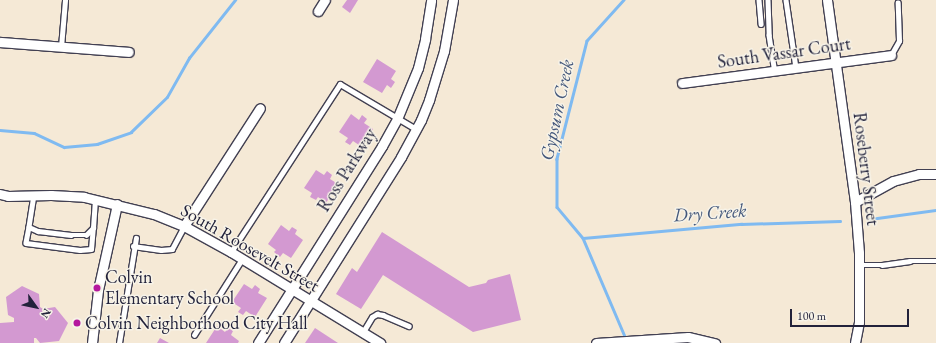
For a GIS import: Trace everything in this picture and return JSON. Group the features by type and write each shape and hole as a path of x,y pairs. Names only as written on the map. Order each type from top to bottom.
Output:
{"street":[{"path":"318,11 326,0"},
{"name":"Ross Parkway","path":"258,343 382,146 397,119 418,68 431,0"},
{"path":"284,343 401,157 416,129 438,76 449,29 453,0"},
{"name":"Roseberry Street","path":"827,0 855,202 859,265 859,322 855,343"},
{"path":"0,42 129,52"},
{"name":"South Vassar Court","path":"682,83 891,55"},
{"path":"184,226 260,108"},
{"path":"855,202 871,191 893,181 919,174 936,174"},
{"name":"South Roosevelt Street","path":"0,194 8,196 51,195 96,200 154,214 184,226 231,252 380,343"},
{"path":"92,343 98,290 117,204"},
{"path":"596,343 688,337 715,343"}],"lane":[{"path":"61,47 66,0"},
{"path":"759,0 761,24"},
{"path":"768,0 769,35 775,71"},
{"path":"786,0 796,68"},
{"path":"891,55 899,41 898,3"},
{"path":"231,252 340,84 416,129"},
{"path":"34,195 26,243 80,250 91,249 96,200"},
{"path":"133,246 161,250 172,249 184,226"},
{"path":"28,227 38,231 71,235 86,235 93,228"},
{"path":"119,343 133,246 136,238"},
{"path":"194,335 242,259"},
{"path":"859,265 882,265 910,261 936,261"},
{"path":"362,332 372,317 376,314 383,314 409,326"}],"building":[{"path":"347,0 358,0 350,13 342,7"},
{"path":"377,59 396,71 391,79 395,82 391,88 387,85 382,93 363,82"},
{"path":"351,114 359,120 362,115 367,119 364,123 373,129 362,147 353,141 350,145 345,142 348,138 339,132"},
{"path":"316,170 324,175 327,171 332,175 330,179 338,184 326,203 318,197 316,200 310,197 312,193 304,188"},
{"path":"281,225 289,231 292,227 297,230 295,234 303,240 291,258 283,253 280,257 274,252 276,250 268,244"},
{"path":"382,232 469,287 486,283 488,280 510,274 521,320 473,332 383,275 361,309 336,294 352,268 357,272"},
{"path":"244,284 252,289 255,285 260,289 258,293 267,298 255,317 246,311 243,315 238,312 241,308 232,302"},
{"path":"22,286 39,294 40,307 43,309 55,307 68,323 59,341 40,343 36,338 34,338 34,343 0,343 0,323 14,322 14,318 8,315 6,297"},
{"path":"217,326 225,332 228,328 233,331 231,335 239,341 238,343 206,343"},
{"path":"315,328 338,343 305,343"},
{"path":"160,338 169,343 157,343"}],"waterway":[{"path":"0,130 34,133 64,147 97,144 131,132 167,97 189,58 235,0"},
{"name":"Gypsum Creek","path":"624,0 587,41 557,159 557,207 583,238 626,339"},
{"name":"Dry Creek","path":"870,219 936,210"},
{"name":"Dry Creek","path":"583,238 741,224 840,221"}],"place":[{"name":"Colvin Elementary School","path":"97,288"},
{"name":"Colvin Neighborhood City Hall","path":"77,323"}]}
